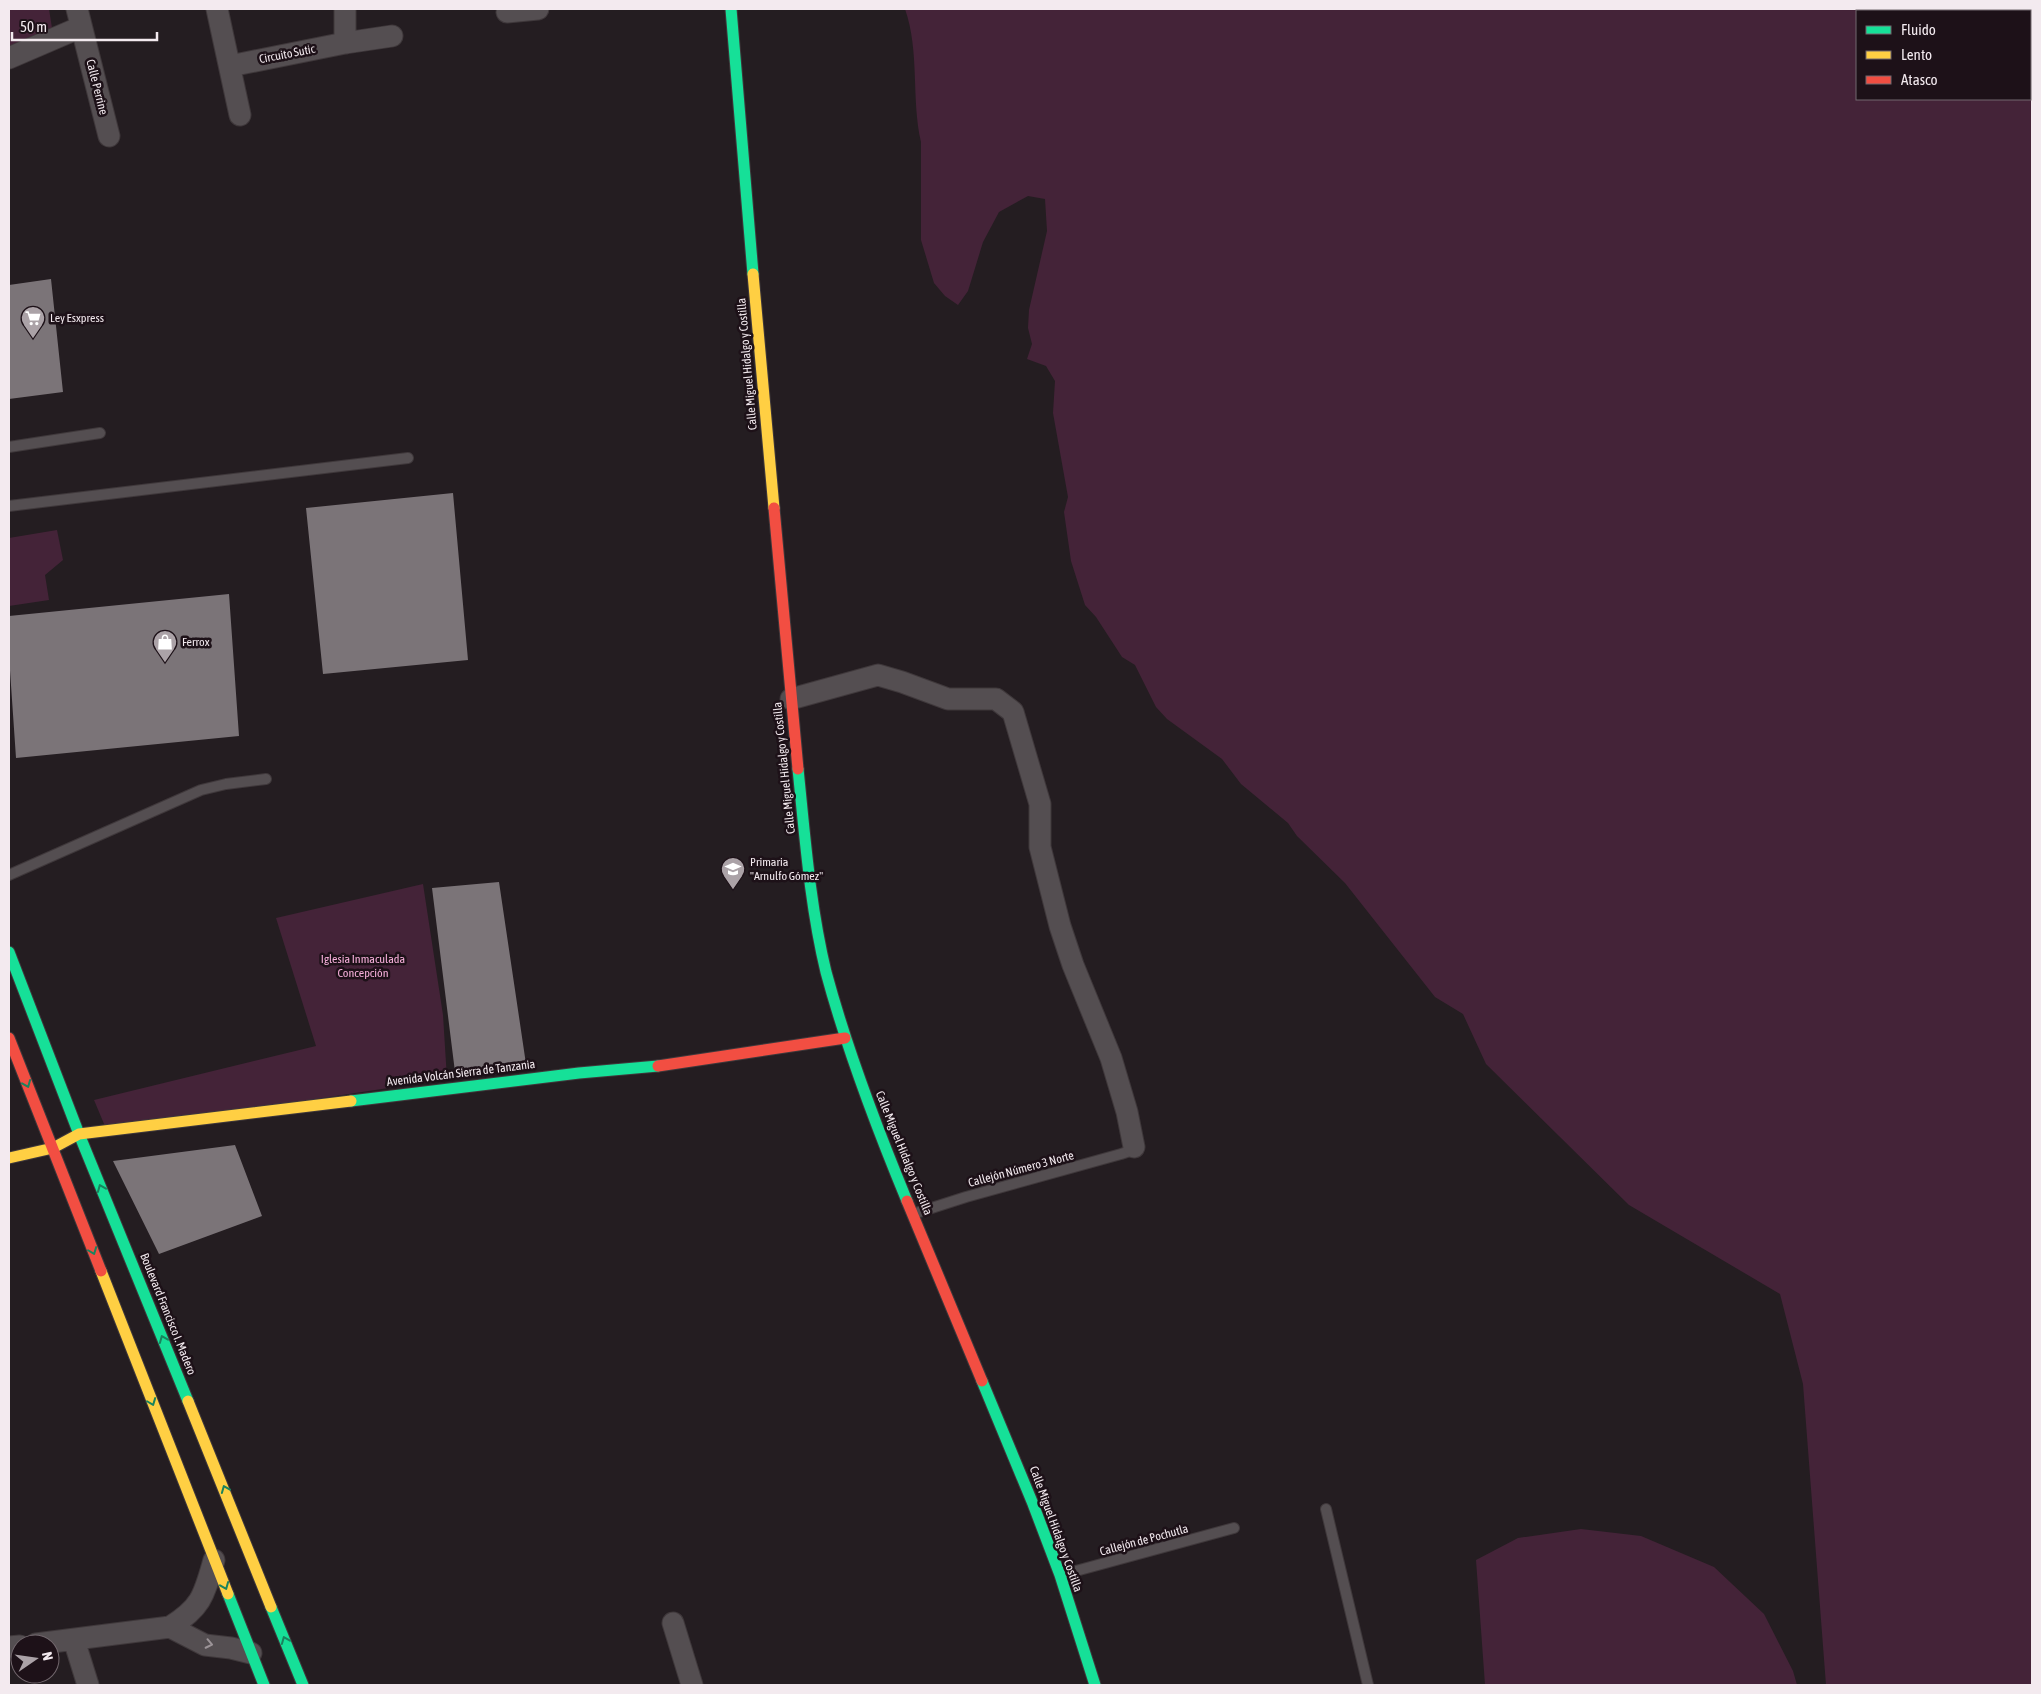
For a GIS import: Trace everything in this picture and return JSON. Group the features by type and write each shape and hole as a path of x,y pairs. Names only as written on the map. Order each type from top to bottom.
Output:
{"street":[{"path":"217,9 240,115"},
{"path":"345,9 345,43"},
{"path":"507,12 538,9"},
{"name":"Calle Miguel Hidalgo y Costilla","path":"731,9 756,316 791,699 810,884 826,970 845,1038 876,1126 999,1418 1060,1575 1095,1685"},
{"path":"9,58 79,18"},
{"name":"Calle Perrine","path":"79,18 109,136"},
{"name":"Circuito Sutic","path":"230,66 345,43 392,36"},
{"path":"791,699 878,675 948,699 996,699 1013,712 1040,804 1040,847 1060,926 1073,965 1111,1058 1127,1112 1134,1147"},
{"name":"Boulevard Francisco I. Madero","path":"9,952 79,1134 303,1685"},
{"path":"9,1038 264,1685"},
{"name":"Avenida Volcán Sierra de Tanzania","path":"79,1134 569,1074 676,1064 845,1038"},
{"path":"9,1158 53,1148 79,1134"},
{"path":"60,1641 170,1627 189,1616 204,1596 214,1560"},
{"path":"673,1623 691,1685"},
{"path":"170,1627 205,1644 251,1653"},
{"path":"74,1640 88,1685"}],"lane":[{"path":"9,447 100,433"},
{"path":"9,506 408,458"},
{"path":"9,875 201,790 226,784 266,779"},
{"name":"Callejón Número 3 Norte","path":"913,1214 966,1197 1121,1154 1130,1151 1134,1147"},
{"path":"1326,1509 1368,1685"},
{"name":"Callejón de Pochutla","path":"1060,1575 1234,1528"}],"green space":[{"path":"9,9 49,9 52,28 9,47"},
{"path":"905,9 2032,9 2032,1685 1826,1685 1803,1384 1780,1294 1629,1205 1486,1064 1463,1014 1435,997 1345,883 1297,836 1288,823 1241,784 1222,759 1167,719 1156,707 1135,665 1122,657 1096,617 1085,605 1071,561 1064,512 1068,497 1053,413 1055,381 1046,366 1027,359 1032,344 1028,328 1029,310 1047,231 1045,199 1028,196 999,212 983,242 968,291 958,305 945,296 934,283 921,240 921,142 916,109 910,25"},
{"path":"57,530 63,560 45,575 49,600 9,606 9,538"},
{"path":"423,884 443,1015 447,1079 107,1131 94,1100 316,1046 276,918"},
{"path":"1581,1529 1641,1536 1714,1567 1764,1614 1793,1671 1797,1685 1485,1685 1476,1560 1518,1538"}],"building":[{"name":"Ley Esxpress","path":"51,279 63,392 9,399 9,285"},
{"path":"453,493 468,660 323,674 306,508"},
{"path":"229,594 239,736 16,758 9,656 9,616"},
{"name":"Iglesia Inmaculada Concepción","path":"499,882 526,1064 455,1072 432,888"},
{"path":"235,1145 262,1216 159,1254 113,1161"}],"traffic: fast":[{"path":"731,9 753,274"},
{"path":"798,769 812,897 826,972 863,1088 907,1201"},
{"path":"9,952 79,1134 188,1401"},
{"path":"351,1101 579,1073 658,1066"},
{"path":"982,1381 1060,1575 1095,1685"},
{"path":"228,1594 264,1685"},
{"path":"271,1607 303,1685"}],"traffic: slow":[{"path":"753,274 774,508"},
{"path":"9,1158 53,1148 79,1134 351,1101"},
{"path":"101,1271 228,1594"},
{"path":"188,1401 271,1607"}],"traffic: jam":[{"path":"774,508 798,769"},
{"path":"9,1038 101,1271"},
{"path":"658,1066 845,1038"},
{"path":"907,1201 982,1381"}],"place":[{"name":"Ley Esxpress","path":"33,339"},
{"name":"Ferrox","path":"165,663"},
{"name":"Primaria \"Arnulfo Gómez\"","path":"733,890"}]}
